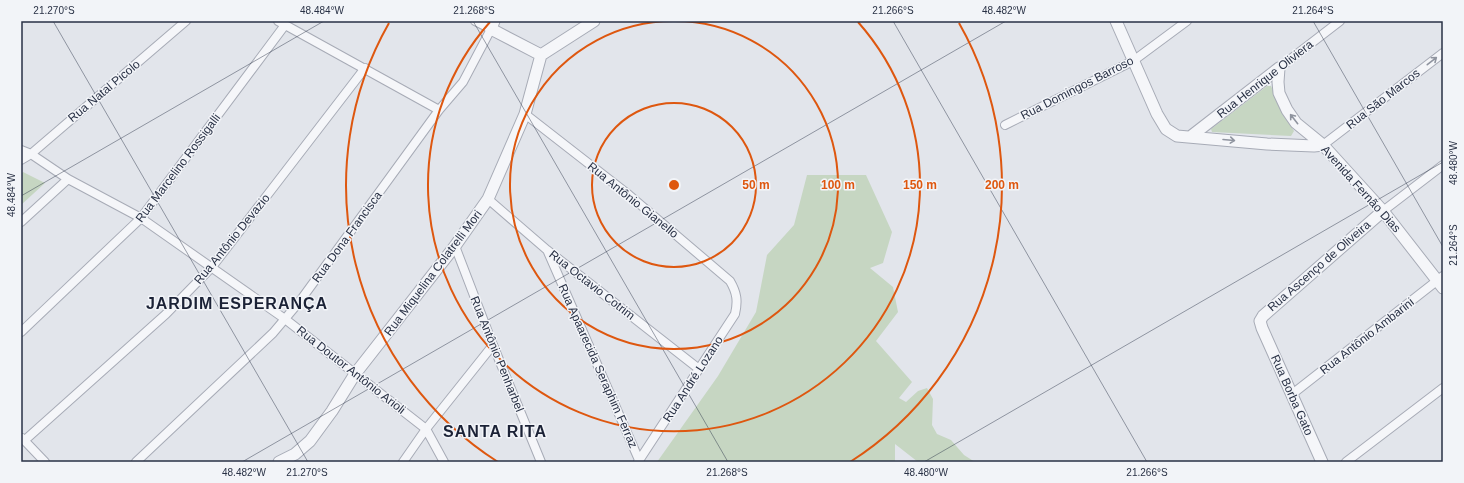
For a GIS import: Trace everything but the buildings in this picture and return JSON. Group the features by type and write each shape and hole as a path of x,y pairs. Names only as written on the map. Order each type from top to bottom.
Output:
{"street":[{"name":"Rua Natal Picolo","path":"21,160 31,154 186,21"},
{"path":"475,21 492,25 541,55 594,21"},
{"path":"1116,21 1133,62 1166,130 1178,136 1268,144 1323,145"},
{"name":"Rua Domingos Barroso","path":"1005,125 1133,62 1187,21"},
{"name":"Rua Henrique Oliviera","path":"1190,137 1340,21"},
{"path":"282,23 439,110"},
{"name":"Rua Marcelino Rossigalli","path":"21,332 141,218 282,23"},
{"name":"Rua Dona Francisca","path":"136,462 254,353 285,319 439,110 463,82 492,25"},
{"name":"Rua São Marcos","path":"1323,145 1443,53"},
{"name":"Rua Miquelina Colatrelli Mori","path":"279,462 294,458 310,441 332,412 356,374 488,199 525,114 541,55"},
{"name":"Rua Antônio Devazio","path":"23,438 166,314 212,267 365,68"},
{"name":"Avenida Fernão Dias","path":"1279,68 1278,82 1280,93 1287,110 1307,134 1323,145 1383,211 1441,281"},
{"name":"Rua Antônio Gianello","path":"525,114 629,195 730,281 736,292"},
{"name":"Rua Doutor Antônio Arioli","path":"21,150 31,154 68,179 141,218 285,319 426,429 444,462"},
{"name":"Rua Ascenço de Oliveira","path":"1262,328 1260,321 1263,316 1383,211 1443,165"},
{"path":"21,222 68,179"},
{"name":"Rua Octavio Cotrim","path":"488,199 547,250 699,369"},
{"name":"Rua Antônio Penharbel","path":"454,246 541,462"},
{"name":"Rua Apaarecida Seraphim Ferraz","path":"547,250 638,461"},
{"name":"Rua Antônio Ambarini","path":"1291,395 1441,281"},
{"name":"Rua André Lozano","path":"638,461 735,314 737,302 736,292"},
{"name":"Rua Borba Gato","path":"1262,328 1322,462"},
{"path":"403,462 426,429 493,345"},
{"path":"1346,462 1443,388"},
{"path":"23,438 45,462"}],"green space":[{"path":"1267,86 1271,86 1284,116 1294,131 1291,136 1212,132 1211,129"},
{"path":"23,172 45,183 21,205 21,174"},
{"path":"807,175 866,175 892,232 883,263 870,268 893,287 898,312 876,341 912,382 899,398 906,402 918,391 927,388 933,399 932,425 937,434 951,440 964,455 975,462 918,462 895,444 895,462 657,462 718,376 756,312 767,255 794,225"}],"district":[{"name":"JARDIM ESPERANÇA","path":"237,303"},
{"name":"SANTA RITA","path":"495,431"}]}
